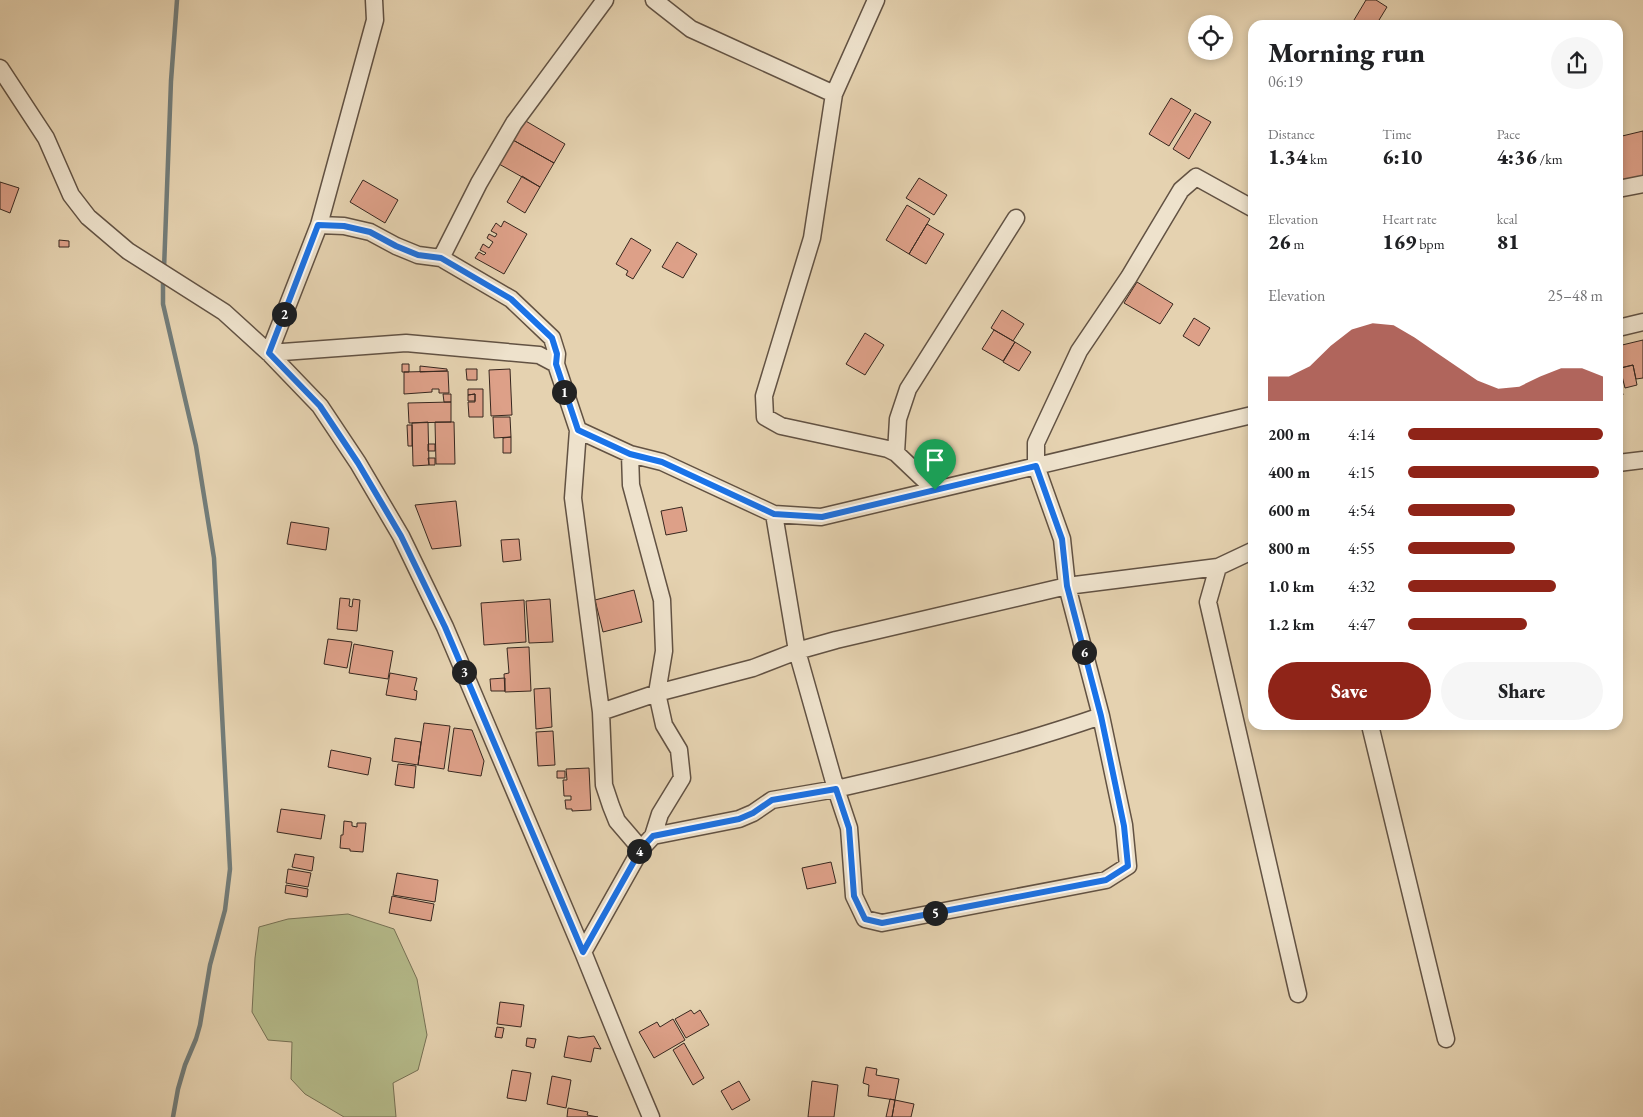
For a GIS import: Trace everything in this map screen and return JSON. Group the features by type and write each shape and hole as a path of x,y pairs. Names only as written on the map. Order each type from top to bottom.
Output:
{"street":[{"path":"269,353 318,225 375,20 374,0"},
{"path":"441,258 479,183 514,123 604,0"},
{"path":"654,0 691,29 834,94"},
{"path":"876,0 834,94 812,238 764,396 765,417 781,426 888,449 935,490"},
{"path":"0,68 46,138 71,195 88,217 128,251 224,312 269,353 320,406 358,463 401,536 445,627 651,1117"},
{"path":"774,514 798,651 836,789 849,828 854,896 865,919 882,923 1106,880 1128,866 1124,826 1101,716 1067,586 1062,539 1036,466 1036,443 1079,352 1129,277 1181,190 1196,177 1248,206"},
{"path":"1623,188 1643,184"},
{"path":"896,454 898,418 908,389 1016,218"},
{"path":"318,225 344,226 370,232 418,255 441,258 511,299 552,338 557,354 556,364 578,430 574,498 601,712 604,785 617,821 641,849"},
{"path":"1623,327 1643,322"},
{"path":"269,353 406,343 539,355 556,364"},
{"path":"578,430 630,454 662,462 774,514 822,517 1248,416"},
{"path":"583,952 641,849 653,836 660,814 682,778 679,750 664,725 657,693 664,652 662,600 631,485 630,454"},
{"path":"1623,462 1643,460"},
{"path":"601,712 657,693 753,668 798,651 1067,586 1218,567 1248,552"},
{"path":"1218,567 1208,602 1298,994"},
{"path":"653,836 739,819 753,813 772,800 836,789 893,776 1037,738 1101,716"},
{"path":"1371,730 1446,1039"}],"green space":[{"path":"348,914 394,929 417,979 427,1035 418,1070 393,1083 396,1117 344,1117 305,1094 291,1079 292,1042 268,1040 252,1012 259,927 288,919"}],"building":[{"path":"1366,0 1376,0 1387,7 1379,20 1354,20"},
{"path":"1171,98 1191,110 1169,146 1149,134"},
{"path":"1195,113 1211,122 1189,159 1173,149"},
{"path":"524,120 565,144 554,163 513,140"},
{"path":"1643,131 1643,179 1623,184 1623,136"},
{"path":"513,140 554,163 540,187 499,164"},
{"path":"522,176 540,187 525,213 507,202"},
{"path":"919,178 947,195 934,215 906,198"},
{"path":"363,180 398,200 385,223 350,202"},
{"path":"0,182 19,188 10,213 0,209"},
{"path":"907,205 930,219 909,254 886,240"},
{"path":"504,221 527,234 504,274 475,258 479,252 484,255 486,253 480,250 483,244 489,248 493,242 487,238 489,234 495,237 497,234 491,231 496,223 501,227"},
{"path":"927,224 944,234 926,264 909,254"},
{"path":"631,238 651,250 633,279 626,275 628,271 616,264"},
{"path":"59,240 69,241 69,247 59,247"},
{"path":"677,242 697,254 683,278 662,267"},
{"path":"1137,282 1173,304 1160,324 1124,303"},
{"path":"1002,310 1024,324 1013,341 991,328"},
{"path":"1194,318 1210,328 1199,346 1183,336"},
{"path":"994,330 1015,342 1003,361 982,349"},
{"path":"865,333 884,345 865,375 846,364"},
{"path":"1643,340 1643,378 1636,379 1633,365 1623,368 1623,345"},
{"path":"1015,342 1031,352 1019,371 1003,362"},
{"path":"402,364 409,364 409,372 402,372"},
{"path":"1633,365 1637,385 1625,388 1623,367"},
{"path":"420,366 447,369 447,371 420,372"},
{"path":"466,369 477,369 477,380 467,380"},
{"path":"510,369 512,415 491,416 489,370"},
{"path":"448,371 449,393 439,393 439,389 432,389 432,392 404,394 404,372"},
{"path":"468,389 483,389 483,417 469,417 468,402 475,402 475,394 468,395"},
{"path":"443,394 451,394 451,402 444,402"},
{"path":"475,394 475,401 468,401 468,395"},
{"path":"451,402 451,422 409,423 408,403"},
{"path":"493,417 510,417 511,437 494,438"},
{"path":"428,422 429,465 413,466 412,423"},
{"path":"435,422 454,422 455,464 436,464"},
{"path":"407,425 412,425 412,446 408,446"},
{"path":"511,437 511,453 503,453 503,438"},
{"path":"428,444 435,444 435,451 428,451"},
{"path":"428,458 435,458 435,465 429,465"},
{"path":"456,501 461,546 432,549 415,505"},
{"path":"682,507 687,531 666,535 661,511"},
{"path":"291,522 329,528 326,550 287,544"},
{"path":"519,539 521,560 503,562 501,540"},
{"path":"634,590 642,622 603,632 595,600"},
{"path":"340,598 350,599 349,606 352,607 353,599 360,600 357,631 337,629"},
{"path":"550,599 553,642 529,643 526,601"},
{"path":"524,600 526,642 484,645 481,603"},
{"path":"328,639 352,642 347,668 324,664"},
{"path":"354,644 393,651 388,679 349,673"},
{"path":"529,647 531,691 505,692 504,674 509,673 507,648"},
{"path":"390,673 417,678 414,690 417,691 416,700 386,695"},
{"path":"505,678 505,691 491,691 490,679"},
{"path":"550,688 552,727 536,729 534,689"},
{"path":"424,723 450,726 444,769 418,765"},
{"path":"454,728 472,730 484,761 481,776 448,771"},
{"path":"553,731 555,765 538,766 536,732"},
{"path":"395,738 421,742 418,765 392,761"},
{"path":"331,750 371,758 368,775 328,767"},
{"path":"398,764 416,766 414,788 395,785"},
{"path":"589,768 591,810 572,811 572,809 566,809 565,800 571,800 571,796 564,796 563,780 567,780 566,769"},
{"path":"557,771 565,771 565,778 557,778"},
{"path":"281,809 325,815 321,839 277,832"},
{"path":"344,821 352,822 352,826 357,827 357,823 366,823 363,852 340,848"},
{"path":"295,854 314,857 312,871 292,867"},
{"path":"831,862 836,883 807,889 802,868"},
{"path":"288,869 311,873 308,887 286,883"},
{"path":"397,873 438,880 435,902 393,895"},
{"path":"286,885 308,889 307,897 285,893"},
{"path":"392,896 434,904 431,921 389,913"},
{"path":"500,1002 524,1005 521,1027 497,1024"},
{"path":"691,1010 694,1014 700,1010 709,1025 686,1038 675,1019"},
{"path":"673,1019 685,1040 654,1058 639,1032 657,1022 660,1027"},
{"path":"497,1027 504,1028 502,1038 495,1037"},
{"path":"568,1036 579,1038 594,1036 601,1049 594,1048 591,1062 564,1057"},
{"path":"527,1038 536,1039 534,1048 526,1046"},
{"path":"684,1043 704,1078 693,1085 673,1050"},
{"path":"866,1067 877,1069 876,1075 899,1079 895,1100 868,1096 869,1085 863,1083"},
{"path":"512,1070 531,1073 526,1101 507,1098"},
{"path":"552,1076 571,1080 566,1108 547,1104"},
{"path":"739,1081 750,1100 732,1110 721,1091"},
{"path":"812,1081 838,1085 834,1117 808,1117"},
{"path":"890,1099 895,1100 892,1117 886,1117"},
{"path":"895,1100 914,1104 911,1117 892,1117"},
{"path":"568,1108 588,1112 587,1115 598,1117 567,1117"}],"waterway":[{"path":"164,269 171,81 177,0"},
{"path":"163,279 163,304 196,446 214,558 230,869 225,910 210,965 200,1025 185,1065 173,1117"}],"route":[{"path":"318,225 344,226 370,232 418,255 441,258 511,299 552,338 557,354 556,364 562,387 578,430 630,454 662,462 774,514 822,517 935,490 1036,466 1062,539 1067,586 1101,716 1124,826 1128,866 1106,880 882,923 865,919 854,896 849,828 836,789 772,800 753,813 739,819 653,836 641,849 583,952 445,627 401,536 358,463 320,406 269,353 318,225"}]}
